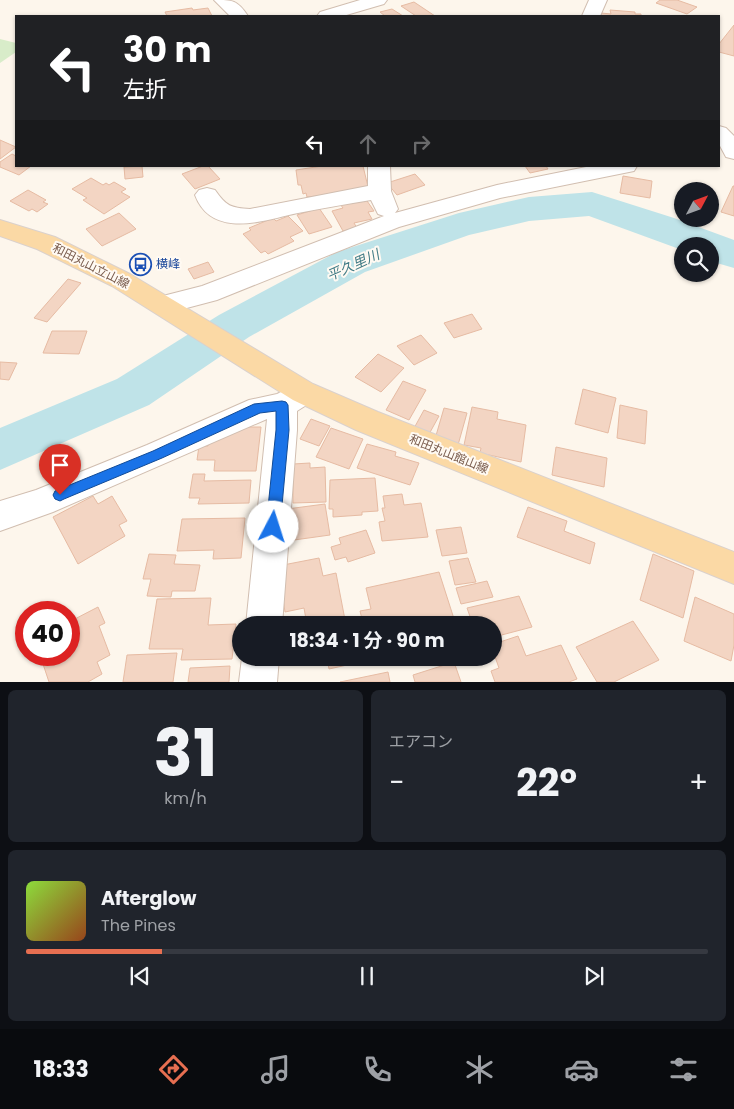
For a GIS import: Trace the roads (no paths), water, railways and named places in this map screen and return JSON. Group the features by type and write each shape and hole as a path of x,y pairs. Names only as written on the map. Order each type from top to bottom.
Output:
{"main road":[{"name":"和田丸山立山線","path":"0,228 46,242 120,280 170,310"},
{"name":"和田丸山館山線","path":"170,310 292,394 376,425 734,568"}],"street":[{"path":"223,0 238,15"},
{"path":"329,15 378,0"},
{"path":"591,15 598,0"},
{"path":"379,167 380,191 391,222"},
{"path":"170,310 391,222 497,192 621,167"},
{"path":"207,195 210,203 227,215 250,217 380,191"},
{"path":"0,516 42,502 151,458 292,394"},
{"path":"265,616 282,430 292,394"},
{"path":"258,682 260,666"}],"waterway":[{"name":"平久里川","path":"0,450 133,392 234,326 351,262 459,225 529,209 592,204 734,255"}],"place":[{"name":"横峰","path":"140,264"}]}
